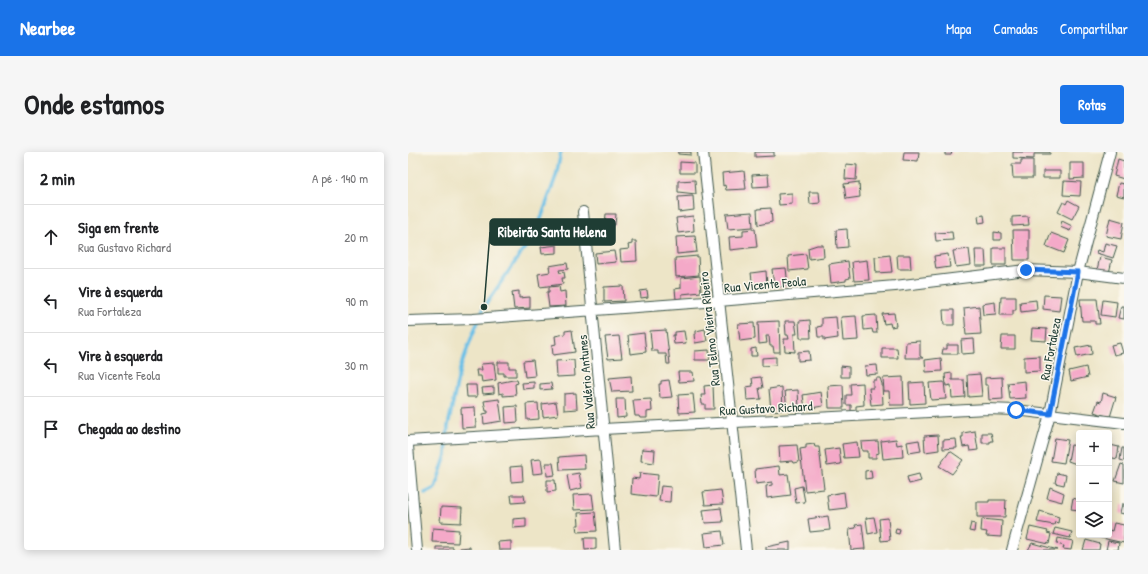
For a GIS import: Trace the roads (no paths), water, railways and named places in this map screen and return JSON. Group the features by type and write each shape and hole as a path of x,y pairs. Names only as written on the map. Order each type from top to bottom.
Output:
{"street":[{"name":"Rua Telmo Vieira Ribeiro","path":"702,152 746,550"},
{"name":"Rua Fortaleza","path":"1012,550 1050,414 1078,272 1110,152"},
{"name":"Rua Valério Antunes","path":"583,212 615,550"},
{"name":"Rua Vicente Feola","path":"408,321 472,319 719,301 895,286 1026,270 1078,272 1124,278"},
{"name":"Rua Gustavo Richard","path":"408,441 603,429 987,409 1050,414 1124,423"},
{"path":"408,446 417,550"}],"waterway":[{"path":"425,493 435,488 446,455 448,426 460,369 472,336 484,307 537,230 556,176 561,152"}],"place":[{"name":"Ribeirão Santa Helena","path":"484,307"}]}
